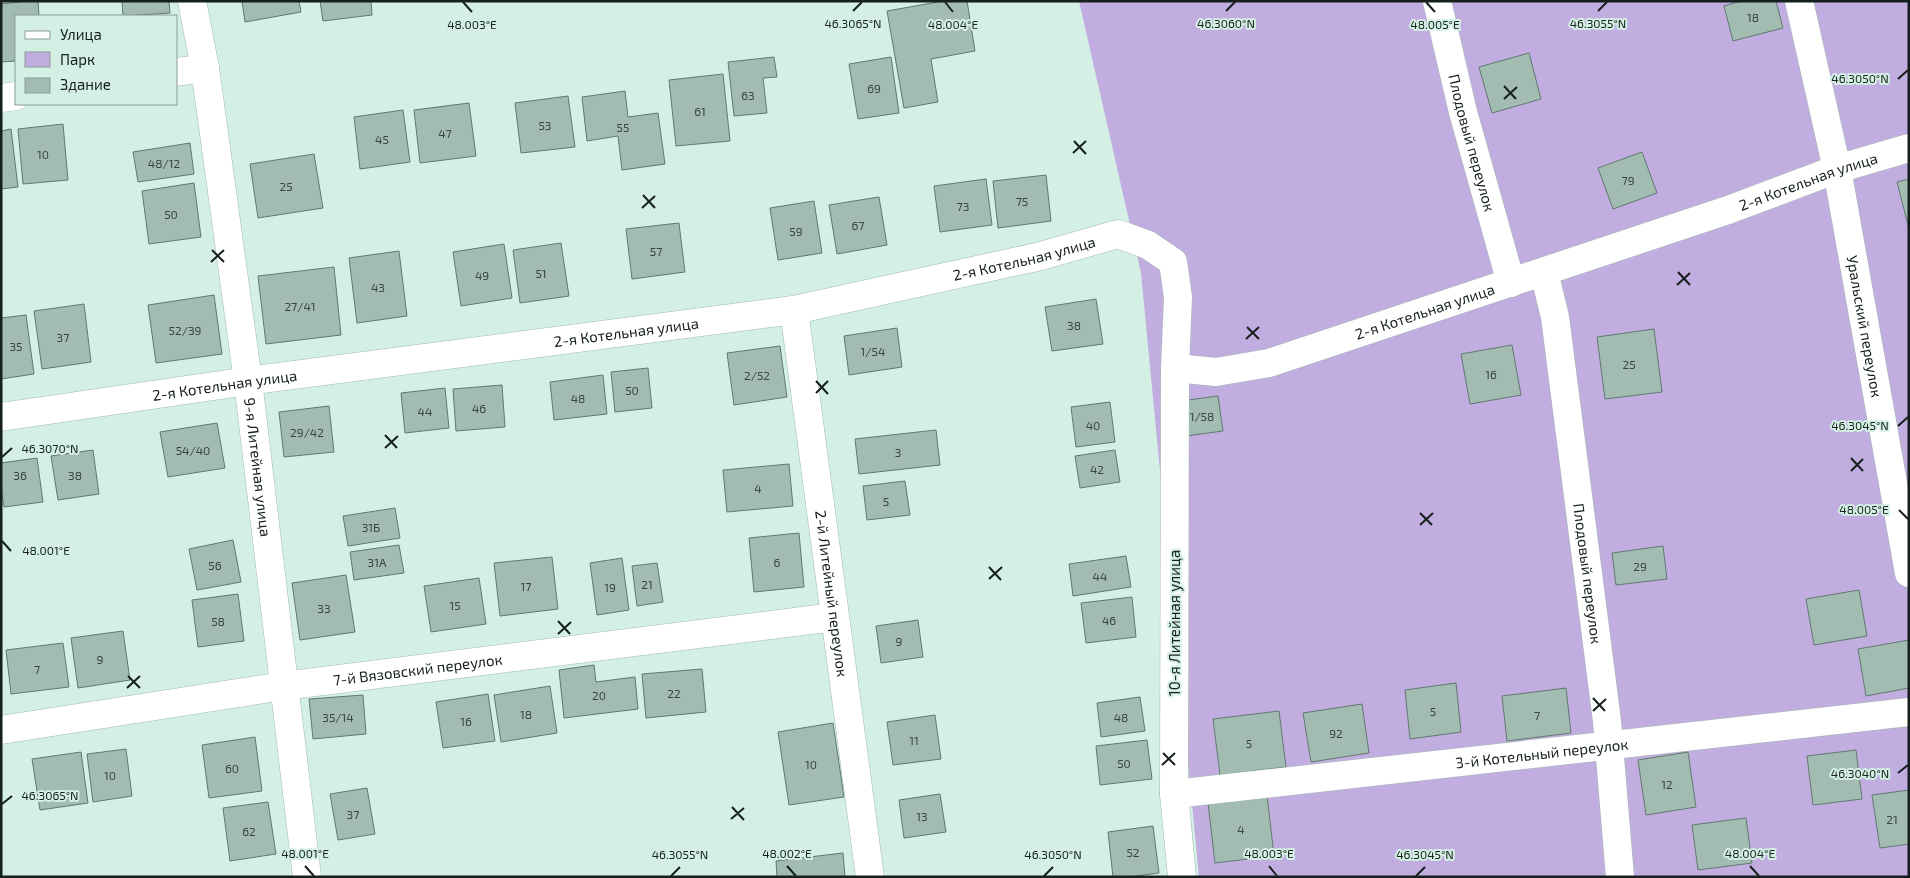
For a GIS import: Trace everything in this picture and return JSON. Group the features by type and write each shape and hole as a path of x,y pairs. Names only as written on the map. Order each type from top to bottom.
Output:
{"street":[{"name":"9-я Литейная улица","path":"192,1 205,68 248,381 307,877"},
{"name":"Плодовый переулок","path":"1437,1 1463,112 1511,283"},
{"name":"Уральский переулок","path":"1799,1 1836,169 1909,574"},
{"path":"178,72 205,68"},
{"path":"1,98 15,96"},
{"name":"2-я Котельная улица","path":"1,417 248,381 794,310 1041,256 1118,234 1148,245 1173,262 1178,297 1175,368 1216,372 1269,363 1728,210 1836,169 1909,148"},
{"name":"Плодовый переулок","path":"1544,272 1555,317 1609,745 1620,877"},
{"name":"2-й Литейный переулок","path":"794,310 870,877"},
{"name":"10-я Литейная улица","path":"1175,368 1174,794 1182,877"},
{"name":"7-й Вязовский переулок","path":"1,730 283,686 834,617"},
{"name":"3-й Котельный переулок","path":"1174,794 1909,712"}],"green space":[{"path":"1079,1 1909,1 1909,877 1199,877 1141,273"}],"building":[{"path":"38,1 39,15 15,15 15,61 1,62 1,4"},
{"path":"122,1 169,1 170,13 123,15"},
{"path":"242,1 299,1 301,12 245,22"},
{"path":"320,1 371,1 372,15 323,21"},
{"path":"943,1 967,1 975,51 931,59 938,102 904,108 887,11"},
{"path":"1741,1 1776,1 1783,28 1733,41 1724,6"},
{"path":"1529,53 1541,99 1492,113 1479,67"},
{"path":"774,57 777,77 763,78 767,113 734,116 728,62"},
{"path":"891,57 899,113 858,119 849,64"},
{"path":"723,74 730,141 676,146 669,80"},
{"path":"625,91 628,117 658,113 665,164 622,170 618,136 587,141 582,97"},
{"path":"568,96 575,147 521,153 515,103"},
{"path":"469,103 476,156 420,163 414,110"},
{"path":"403,110 410,162 360,169 354,117"},
{"path":"63,124 68,180 23,184 18,129"},
{"path":"11,129 18,187 1,189 1,131"},
{"path":"190,143 194,174 138,182 133,152"},
{"path":"1642,152 1657,193 1613,209 1598,168"},
{"path":"314,154 323,208 258,218 250,164"},
{"path":"1046,175 1051,221 998,228 993,181"},
{"path":"986,179 992,225 940,232 934,186"},
{"path":"1909,179 1909,229 1897,182"},
{"path":"194,183 201,237 149,244 142,191"},
{"path":"879,197 887,245 837,254 829,205"},
{"path":"814,201 822,253 778,260 770,208"},
{"path":"679,223 685,272 632,279 626,229"},
{"path":"561,243 569,296 520,303 513,250"},
{"path":"504,244 512,298 461,306 453,252"},
{"path":"399,251 407,316 357,323 349,258"},
{"path":"334,267 341,335 266,344 258,276"},
{"path":"214,295 222,354 156,363 148,305"},
{"path":"1096,299 1103,344 1052,351 1045,307"},
{"path":"84,304 91,362 42,369 34,311"},
{"path":"26,315 34,374 1,379 1,318"},
{"path":"897,328 902,367 849,375 844,336"},
{"path":"1654,329 1662,392 1605,399 1597,337"},
{"path":"1512,345 1521,395 1470,404 1461,354"},
{"path":"780,346 787,397 734,405 727,353"},
{"path":"648,368 652,408 615,412 611,372"},
{"path":"603,375 607,414 554,420 550,382"},
{"path":"502,385 505,427 456,431 453,389"},
{"path":"445,388 449,428 405,433 401,393"},
{"path":"1218,396 1223,431 1186,436 1181,401"},
{"path":"1110,402 1115,442 1076,447 1071,407"},
{"path":"329,406 334,452 284,457 279,412"},
{"path":"217,423 225,468 168,477 160,432"},
{"path":"936,430 940,465 859,474 855,439"},
{"path":"93,450 99,494 58,500 51,456"},
{"path":"1115,450 1120,482 1080,488 1075,456"},
{"path":"37,458 43,502 4,507 1,488 1,463"},
{"path":"789,464 793,506 727,512 723,470"},
{"path":"905,481 910,515 867,520 863,486"},
{"path":"395,508 400,538 348,546 343,516"},
{"path":"799,533 804,587 754,592 749,538"},
{"path":"233,540 241,582 197,590 189,549"},
{"path":"399,545 404,573 354,580 350,552"},
{"path":"1663,546 1667,579 1616,585 1612,553"},
{"path":"1126,556 1131,587 1073,596 1069,564"},
{"path":"552,557 558,609 500,616 494,563"},
{"path":"622,558 629,610 597,615 590,563"},
{"path":"657,563 663,602 637,606 632,566"},
{"path":"346,575 355,632 300,640 292,583"},
{"path":"479,578 486,624 431,632 424,586"},
{"path":"1859,590 1867,636 1814,645 1806,599"},
{"path":"238,594 244,641 198,647 192,600"},
{"path":"1132,597 1136,637 1086,643 1081,603"},
{"path":"918,620 923,657 881,663 876,626"},
{"path":"123,631 130,680 78,688 71,638"},
{"path":"1909,640 1909,688 1866,696 1858,649"},
{"path":"63,643 69,687 11,694 6,650"},
{"path":"594,665 596,682 635,677 638,709 564,718 559,670"},
{"path":"702,669 706,712 646,718 642,674"},
{"path":"1456,683 1461,732 1410,739 1405,690"},
{"path":"550,686 557,733 501,742 494,695"},
{"path":"1566,688 1571,733 1507,741 1502,696"},
{"path":"488,694 495,741 443,748 436,702"},
{"path":"363,695 366,734 313,739 309,699"},
{"path":"1140,697 1145,731 1101,737 1097,703"},
{"path":"1362,704 1369,753 1311,762 1303,713"},
{"path":"1279,711 1286,767 1220,775 1213,719"},
{"path":"935,715 941,759 893,765 887,722"},
{"path":"833,723 844,797 789,805 778,732"},
{"path":"255,737 262,791 209,798 202,745"},
{"path":"1147,740 1152,779 1100,785 1096,746"},
{"path":"126,749 132,796 93,802 87,754"},
{"path":"1856,750 1862,799 1813,805 1807,756"},
{"path":"81,752 88,803 40,810 32,759"},
{"path":"1688,752 1696,807 1646,815 1638,760"},
{"path":"367,788 375,834 338,840 330,794"},
{"path":"1909,790 1909,844 1880,848 1872,795"},
{"path":"940,794 946,832 904,838 899,800"},
{"path":"1267,795 1274,856 1215,863 1208,803"},
{"path":"268,802 276,854 230,861 223,808"},
{"path":"1746,818 1752,863 1698,870 1692,825"},
{"path":"1153,826 1159,873 1113,877 1108,832"},
{"path":"843,853 845,877 777,877 776,861"}]}
